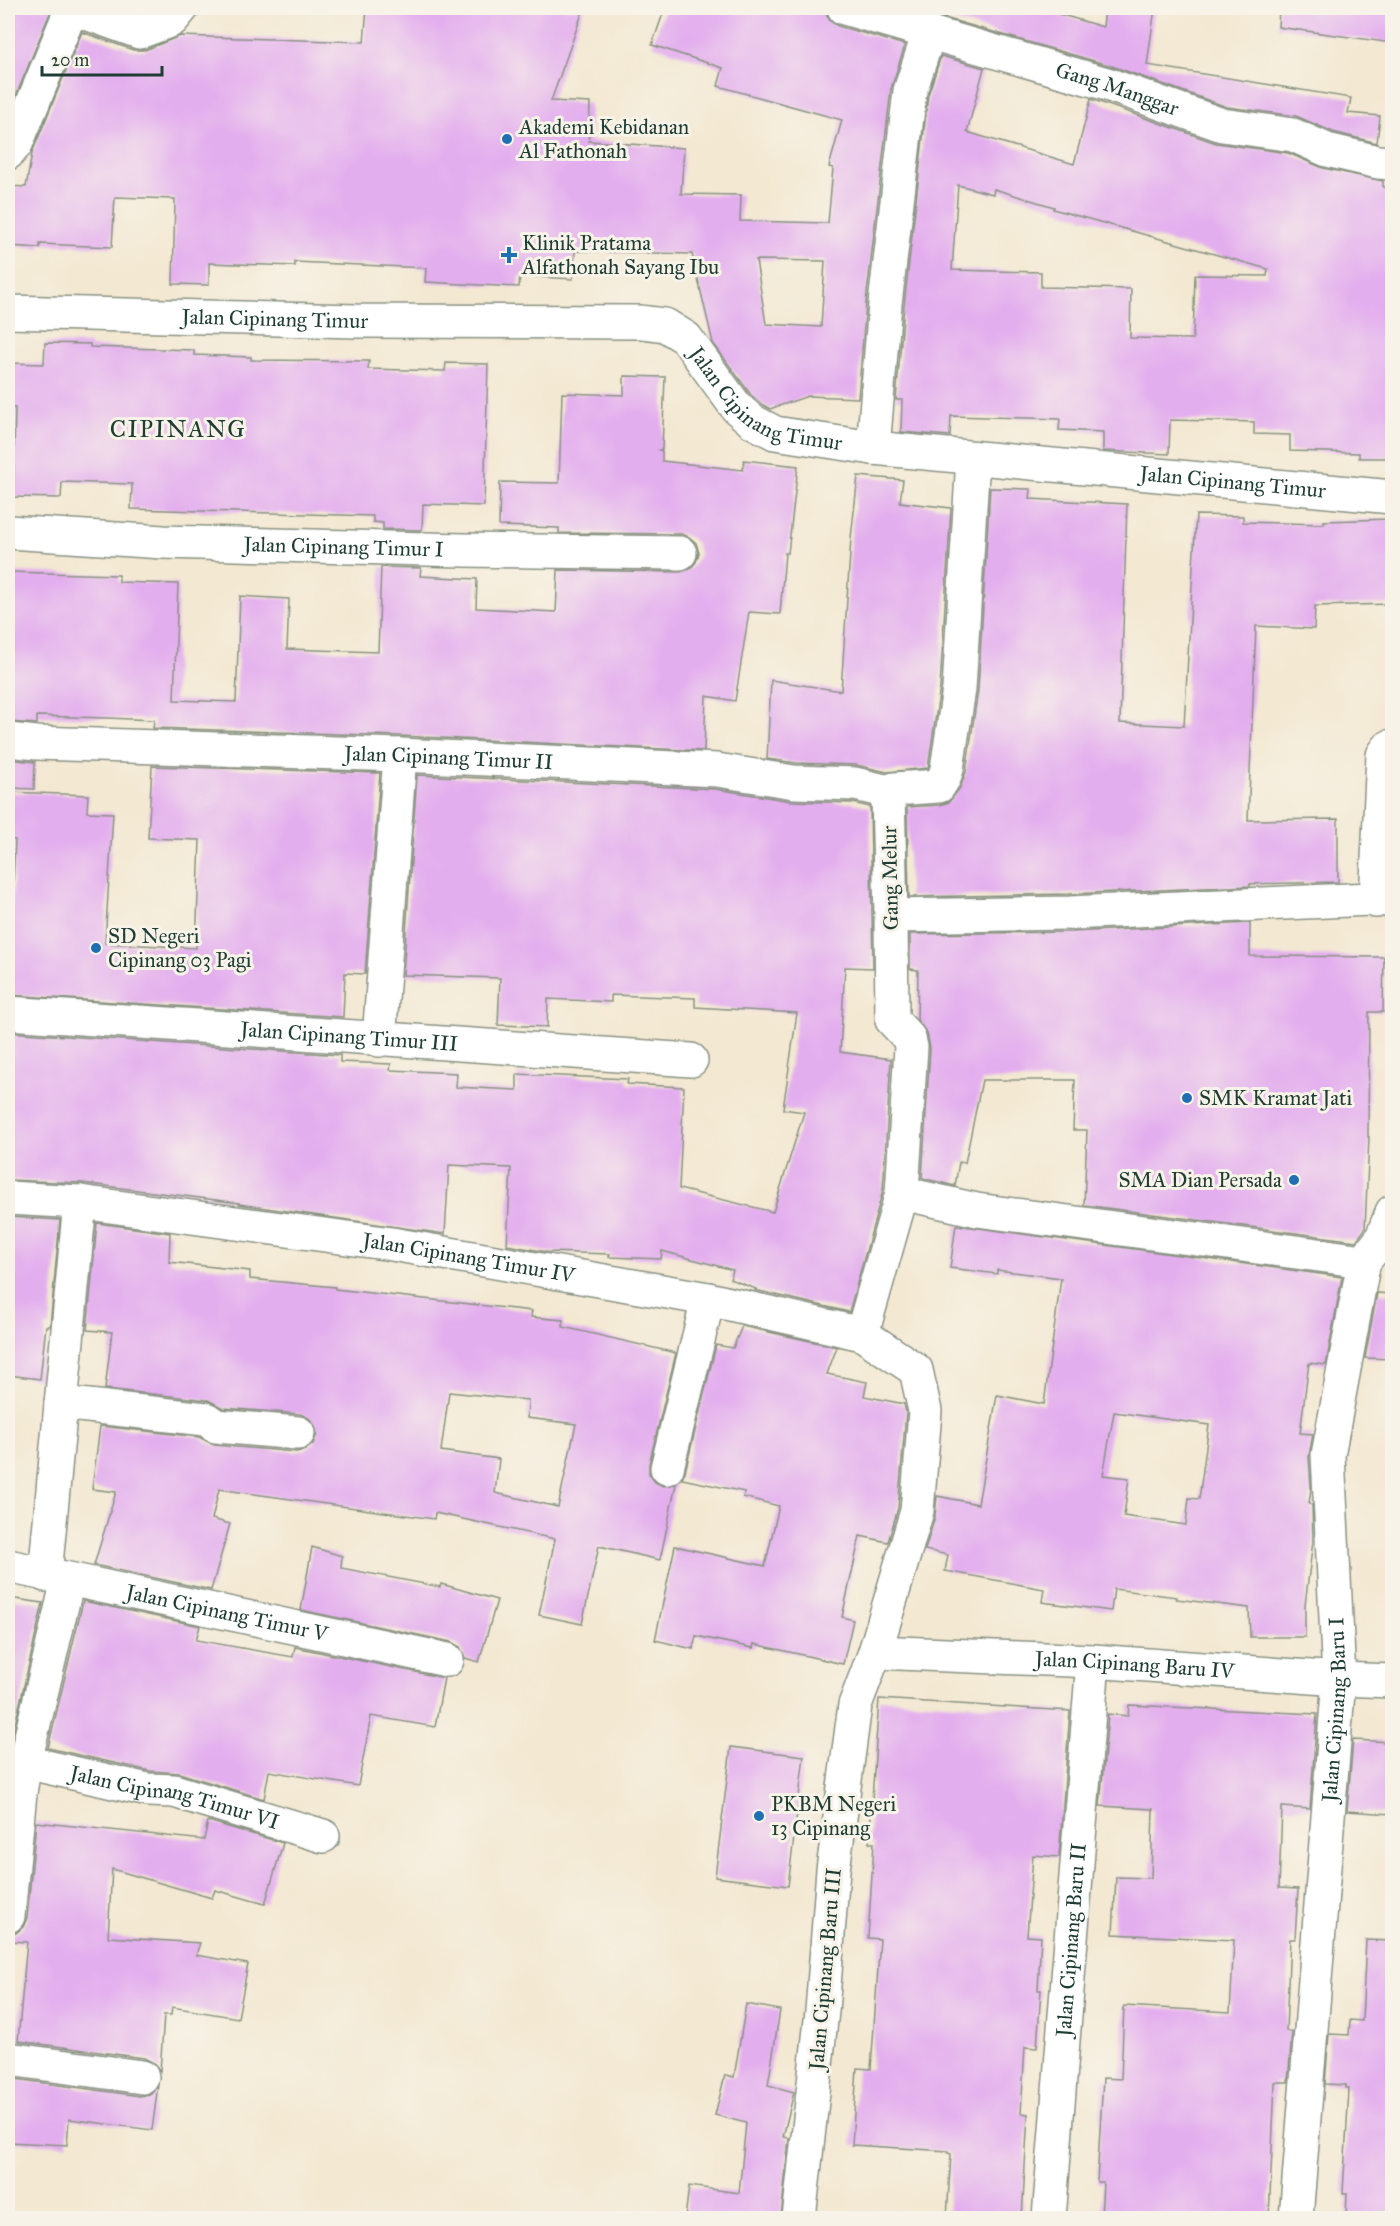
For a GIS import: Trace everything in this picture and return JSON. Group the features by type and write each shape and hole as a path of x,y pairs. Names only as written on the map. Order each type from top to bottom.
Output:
{"street":[{"path":"8,153 16,144 71,10 75,9 139,32 172,20 182,8"},
{"name":"Gang Manggar","path":"844,8 1107,84 1222,125 1293,135 1327,150 1392,163"},
{"path":"873,447 885,304 910,91 929,33"},
{"name":"Jalan Cipinang Timur","path":"8,312 356,321 641,322 665,325 686,338 737,408 752,421 775,433 973,458 1392,497"},
{"path":"889,792 894,789 939,786 947,769 959,689 973,458"},
{"name":"Jalan Cipinang Timur I","path":"8,532 163,542 680,553"},
{"name":"Jalan Cipinang Timur II","path":"8,740 717,770 794,782 855,784 889,792"},
{"path":"891,916 1070,913 1387,901 1383,754 1392,746"},
{"path":"380,1040 400,755"},
{"name":"Gang Melur","path":"862,1334 902,1193 911,1047 909,1038 892,1020 889,792"},
{"name":"Jalan Cipinang Timur III","path":"8,1013 691,1060"},
{"path":"902,1193 977,1210 1364,1261"},
{"name":"Jalan Cipinang Timur IV","path":"8,1198 80,1202 392,1244 708,1299 862,1334 916,1371"},
{"path":"8,1916 17,1782 56,1577 61,1403 80,1202"},
{"name":"Jalan Cipinang Baru I","path":"1296,2218 1339,1679 1328,1455 1364,1261 1381,1240 1392,1212"},
{"path":"667,1468 708,1299"},
{"name":"Jalan Cipinang Baru III","path":"799,2218 822,2011 833,1870 855,1705 875,1652 917,1511 925,1411 916,1371"},
{"path":"61,1403 206,1419 216,1426 298,1433"},
{"name":"Jalan Cipinang Timur V","path":"8,1566 447,1660"},
{"name":"Jalan Cipinang Baru IV","path":"875,1652 1093,1661 1392,1681"},
{"name":"Jalan Cipinang Baru II","path":"1049,2218 1093,1661"},
{"name":"Jalan Cipinang Timur VI","path":"17,1782 174,1791 323,1836"},
{"path":"8,2059 142,2077"}],"building":[{"path":"8,8 52,8 8,115"},
{"path":"367,8 584,8 551,101 590,103 589,141 684,148 681,194 741,195 740,221 828,223 833,168 829,167 842,120 718,86 723,68 652,45 665,8 826,8 830,21 838,26 905,45 891,89 866,302 858,398 808,396 770,409 751,395 713,343 692,254 575,251 573,279 520,276 519,287 425,282 426,268 295,262 295,266 209,263 209,285 173,284 175,199 115,197 112,247 40,244 40,248 8,246 8,186 26,187 32,153 82,32 133,50 145,50 180,36 364,42","holes":["756,260 825,261 821,327 766,324"]},
{"path":"910,8 1039,8 1103,27 1105,8 1155,8 1147,65 1351,98 1348,113 1380,116 1377,143 1333,132 1296,116 1227,107 1112,66"},
{"path":"1279,8 1392,8 1392,43 1278,27"},
{"path":"941,56 984,68 967,132 1074,164 1091,99 1216,143 1288,153 1323,168 1383,181 1383,187 1392,187 1392,458 1359,458 1359,453 1290,451 1290,435 1254,434 1254,422 1170,420 1169,454 1103,451 1103,432 1059,430 1060,419 951,416 950,436 901,432 902,400 896,400 904,306 928,95","holes":["958,185 993,194 994,189 1054,207 1053,209 1268,269 1267,276 1195,275 1193,339 1130,338 1131,289 1041,287 1041,272 952,270"]},
{"path":"45,343 90,344 90,347 194,350 194,355 251,357 251,360 369,361 368,369 445,371 446,363 488,364 484,506 423,504 422,530 383,529 383,523 373,522 373,516 131,509 132,484 62,482 61,498 13,497 15,408 8,408 8,363 44,364"},
{"path":"624,376 665,377 662,449 659,450 662,451 662,461 743,470 744,460 798,466 788,553 785,553 780,614 749,612 735,701 706,696 704,751 401,736 153,728 154,720 107,718 37,716 37,724 8,722 8,572 119,575 119,582 178,584 174,700 236,702 240,596 289,599 287,649 378,652 381,567 421,568 420,576 477,579 476,608 556,612 558,570 680,572 690,569 699,553 696,543 681,534 559,533 559,528 499,526 500,482 559,483 562,393 624,395"},
{"path":"858,476 903,480 900,502 951,508 940,687 928,768 887,772 856,765 796,763 767,759 771,680 841,691 851,538"},
{"path":"990,488 1031,489 1030,499 1127,504 1120,723 1184,726 1196,515 1243,516 1243,522 1324,524 1324,521 1390,519 1392,604 1315,606 1314,629 1256,626 1248,820 1338,819 1338,882 1250,884 1250,886 1069,894 909,897 907,807 940,805 949,802 960,788 966,772 978,690"},
{"path":"8,759 35,762 34,789 8,788"},
{"path":"152,766 380,773 365,974 345,973 343,1017 8,995 15,840 8,839 8,792 88,795 87,812 113,813 105,943 196,948 200,840 148,838"},
{"path":"417,775 715,789 791,801 853,803 870,807 873,968 845,967 840,1052 891,1059 883,1190 849,1312 755,1290 730,1279 733,1270 662,1251 661,1259 609,1257 610,1254 547,1252 507,1245 511,1168 449,1165 445,1234 239,1203 82,1183 8,1180 8,1032 340,1055 340,1062 391,1064 390,1070 457,1073 456,1087 517,1090 517,1074 628,1079 627,1084 684,1087 679,1189 773,1212 804,1112 783,1109 797,1013 695,1007 695,998 611,995 611,1002 548,999 547,1027 498,1025 500,978 403,975"},
{"path":"1250,923 1250,956 1384,957 1383,1012 1369,1012 1369,1137 1365,1229 1356,1241 1084,1205 1087,1130 1073,1130 1075,1080 982,1080 965,1163 959,1162 955,1186 922,1178 930,1048 927,1033 917,1020 918,970 910,969 910,934 1071,932"},
{"path":"8,1217 60,1220 50,1326 46,1326 40,1379 8,1375"},
{"path":"97,1223 170,1233 169,1262 250,1271 250,1279 532,1311 531,1317 563,1320 563,1327 676,1353 649,1464 649,1474 655,1482 663,1486 676,1484 660,1560 599,1546 582,1624 539,1615 555,1539 435,1513 434,1519 219,1489 212,1519 230,1524 211,1590 94,1565 116,1492 92,1489 100,1426 199,1437 214,1445 296,1452 305,1450 313,1444 317,1434 309,1418 300,1414 223,1408 208,1400 105,1389 112,1332 87,1330","holes":["449,1392 528,1400 527,1418 576,1424 558,1507 495,1493 499,1459 441,1451"]},
{"path":"956,1225 1342,1277 1326,1365 1309,1363 1300,1433 1313,1434 1309,1456 1311,1488 1309,1504 1312,1505 1313,1541 1305,1605 1305,1637 1250,1637 1249,1608 1114,1589 1111,1611 1042,1602 1044,1589 945,1571 948,1555 925,1550 935,1516 937,1496 978,1504 997,1395 1044,1404 1061,1278 997,1270 997,1274 950,1268","holes":["1114,1412 1209,1425 1199,1499 1189,1498 1186,1525 1124,1516 1129,1478 1103,1475"]},
{"path":"1377,1293 1392,1294 1392,1359 1365,1358"},
{"path":"742,1326 837,1347 827,1374 867,1382 864,1396 904,1404 906,1412 898,1508 888,1542 860,1536 842,1617 853,1620 843,1664 754,1644 753,1648 696,1636 693,1649 655,1640 675,1546 765,1566 779,1506 743,1497 745,1492 682,1479 716,1345 733,1348"},
{"path":"312,1547 342,1556 341,1568 440,1587 441,1584 497,1600 479,1662 465,1658 460,1647 451,1642 301,1610"},
{"path":"8,1598 43,1603 8,1755"},
{"path":"83,1601 200,1626 196,1640 293,1657 295,1647 444,1678 435,1727 371,1716 358,1786 269,1771 264,1799 179,1773 150,1771 48,1748"},
{"path":"879,1699 1070,1711 1059,1857 1033,1855 1027,1936 1041,1937 1038,1990 1041,1990 1037,2048 1025,2047 1021,2113 1028,2114 1022,2218 947,2218 951,2154 948,2151 852,2145 857,2068 871,2069 880,1939 868,1938 874,1843 869,1843"},
{"path":"1129,1705 1317,1714 1310,1809 1282,1807 1279,1888 1298,1889 1295,1939 1290,1939 1286,2031 1292,2032 1288,2082 1275,2082 1269,2218 1101,2218 1103,2182 1097,2182 1103,2078 1121,2079 1124,2006 1230,2012 1234,1940 1113,1934 1116,1877 1151,1878 1153,1809 1100,1806 1108,1714 1128,1716"},
{"path":"1353,1740 1392,1742 1392,1814 1347,1811"},
{"name":"PKBM Negeri 13 Cipinang","path":"731,1747 804,1756 788,1886 715,1877"},
{"path":"208,1821 283,1843 265,1904 215,1890 212,1898 112,1869 108,1937 200,1943 196,1955 248,1964 238,2018 172,2007 171,2015 164,2015 160,2071 154,2063 144,2058 18,2041 27,1942 8,1941 8,1935 16,1933 23,1927 27,1918 36,1822 204,1840"},
{"path":"1366,1940 1392,1941 1392,2218 1346,2218 1347,2193 1343,2193 1349,2088 1346,2088 1346,2085 1325,2084 1329,2034 1349,2035 1350,2020 1362,2021"},
{"path":"746,2004 780,2010 768,2085 794,2092 783,2137 789,2138 781,2218 685,2218 689,2186 739,2193 746,2123 715,2115 725,2075 734,2077"},
{"path":"15,2079 140,2096 150,2094 158,2085 152,2130 69,2119 67,2145 8,2142 8,2085 15,2085"}],"place":[{"name":"Akademi Kebidanan Al Fathonah","path":"507,139"},
{"name":"Klinik Pratama Alfathonah Sayang Ibu","path":"509,255"},
{"name":"SD Negeri Cipinang 03 Pagi","path":"96,948"},
{"name":"SMK Kramat Jati","path":"1187,1098"},
{"name":"SMA Dian Persada","path":"1294,1180"},
{"name":"PKBM Negeri 13 Cipinang","path":"759,1816"}],"district":[{"name":"CIPINANG","path":"178,429"}]}
